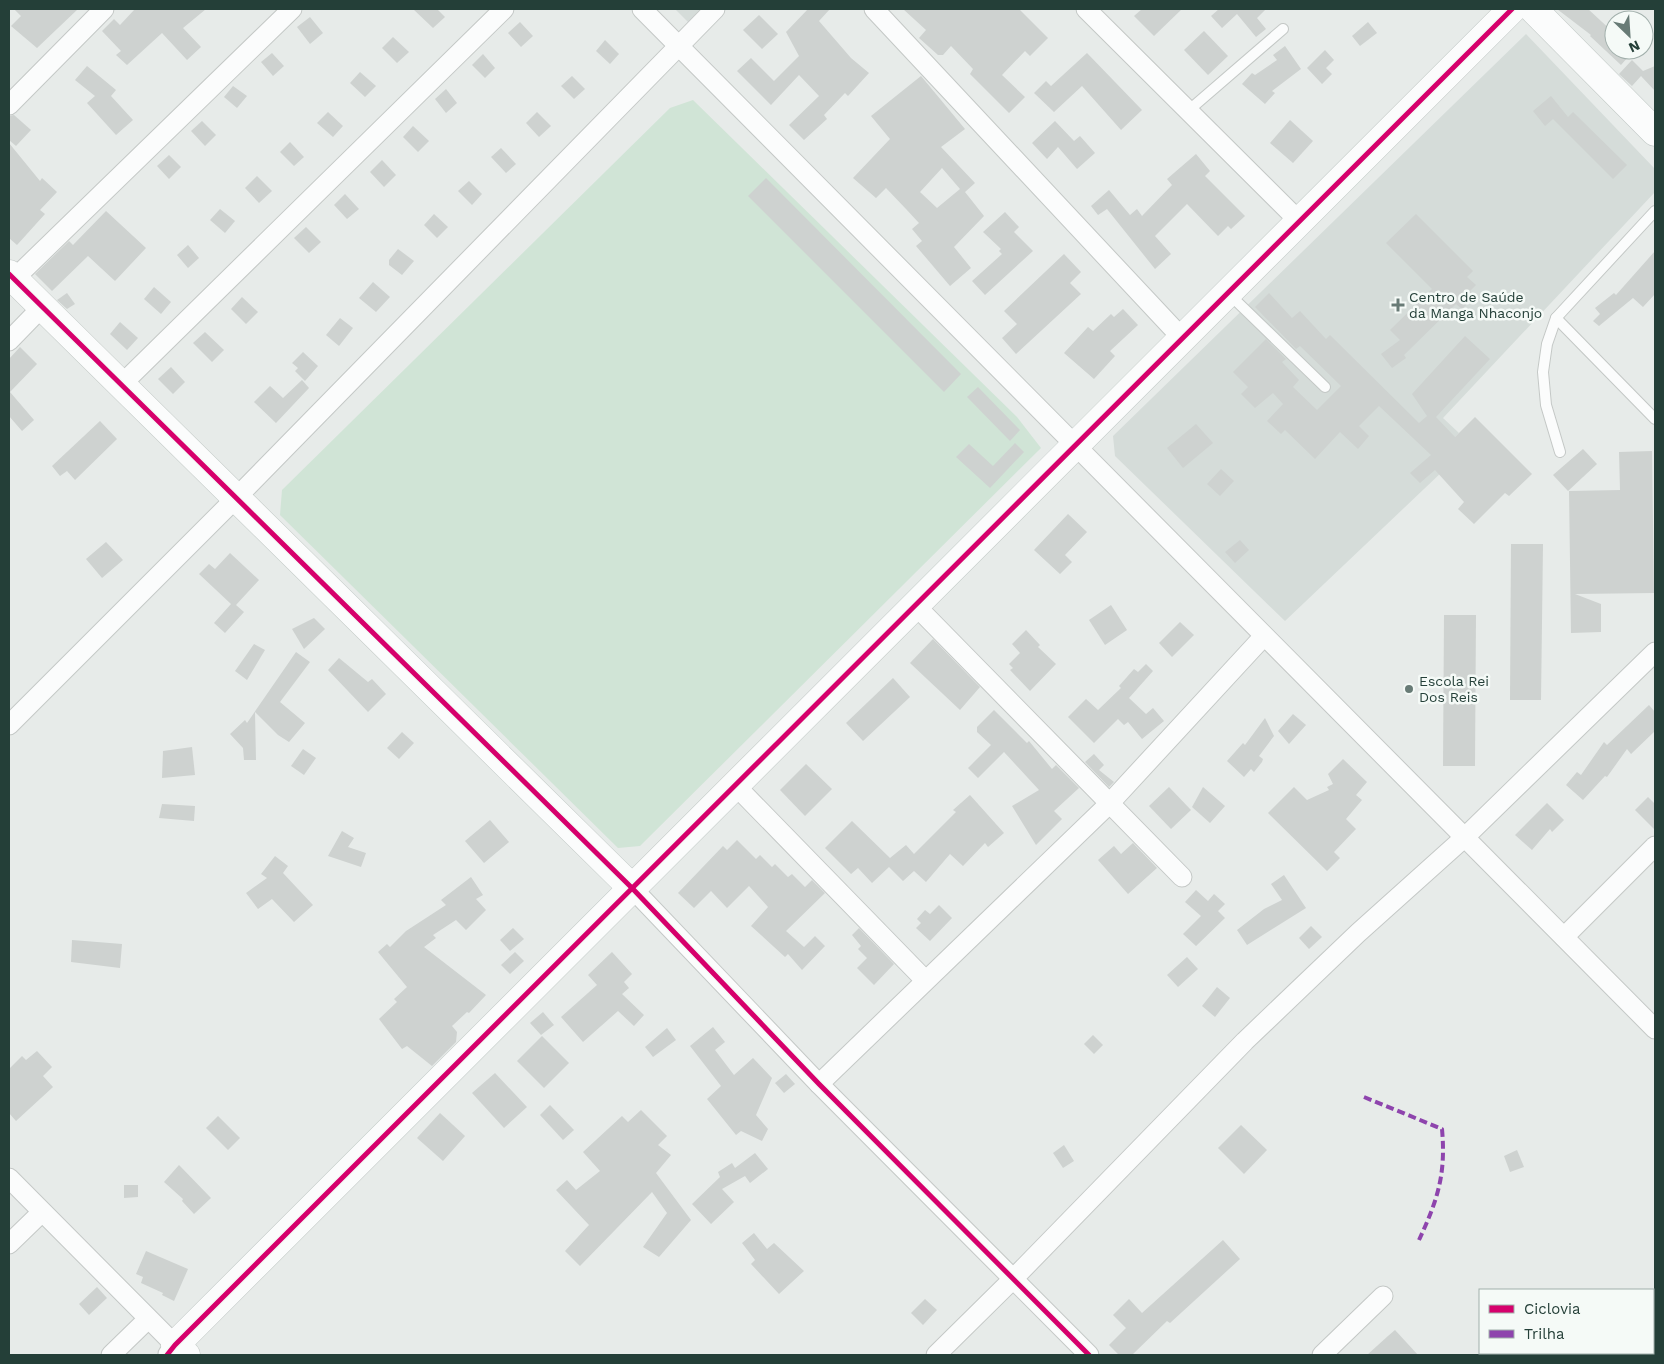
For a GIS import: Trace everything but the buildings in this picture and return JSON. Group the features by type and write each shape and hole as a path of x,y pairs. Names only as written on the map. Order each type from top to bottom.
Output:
{"street":[{"path":"9,105 104,9"},
{"path":"292,9 11,277 632,888 819,1084 1089,1355"},
{"path":"121,385 504,9"},
{"path":"642,9 1655,1028"},
{"path":"9,725 236,498 678,44 715,9"},
{"path":"874,9 1182,338"},
{"path":"1086,9 1299,222"},
{"path":"9,1178 148,1319 176,1352 632,888 1512,9"},
{"path":"1533,9 1655,132"},
{"path":"9,341 42,307"},
{"path":"915,605 1108,805 1182,877"},
{"path":"819,1084 1108,805 1264,636"},
{"path":"936,1355 1013,1280 1245,1041 1358,934 1465,837 1655,652"},
{"path":"735,785 925,980"},
{"path":"1564,937 1655,846"},
{"path":"9,1244 42,1212"},
{"path":"1322,1355 1383,1296"},
{"path":"111,1355 148,1319"}],"lane":[{"path":"1188,111 1282,29"},
{"path":"1560,452 1546,405 1542,372 1547,344 1556,318 1655,211"},
{"path":"1228,293 1324,387"},
{"path":"1556,318 1655,419"}],"shaded area":[{"path":"675,9 701,9 688,22"},
{"name":"Centro de Saúde da Manga Nhaconjo","path":"1526,34 1655,169 1655,192 1443,418 1459,433 1453,439 1464,451 1285,621 1115,456 1113,436"}],"green space":[{"path":"693,100 1017,417 1041,448 640,846 618,848 280,515 282,490 670,108"}],"marked path":[{"path":"1364,1097 1442,1129 1443,1160 1439,1186 1436,1199 1419,1240"}],"cycle path":[{"path":"167,1355 1512,9"},
{"path":"9,274 632,888 819,1084 1089,1355"}],"place":[{"name":"Centro de Saúde da Manga Nhaconjo","path":"1398,305"},
{"name":"Escola Rei Dos Reis","path":"1409,689"}]}
